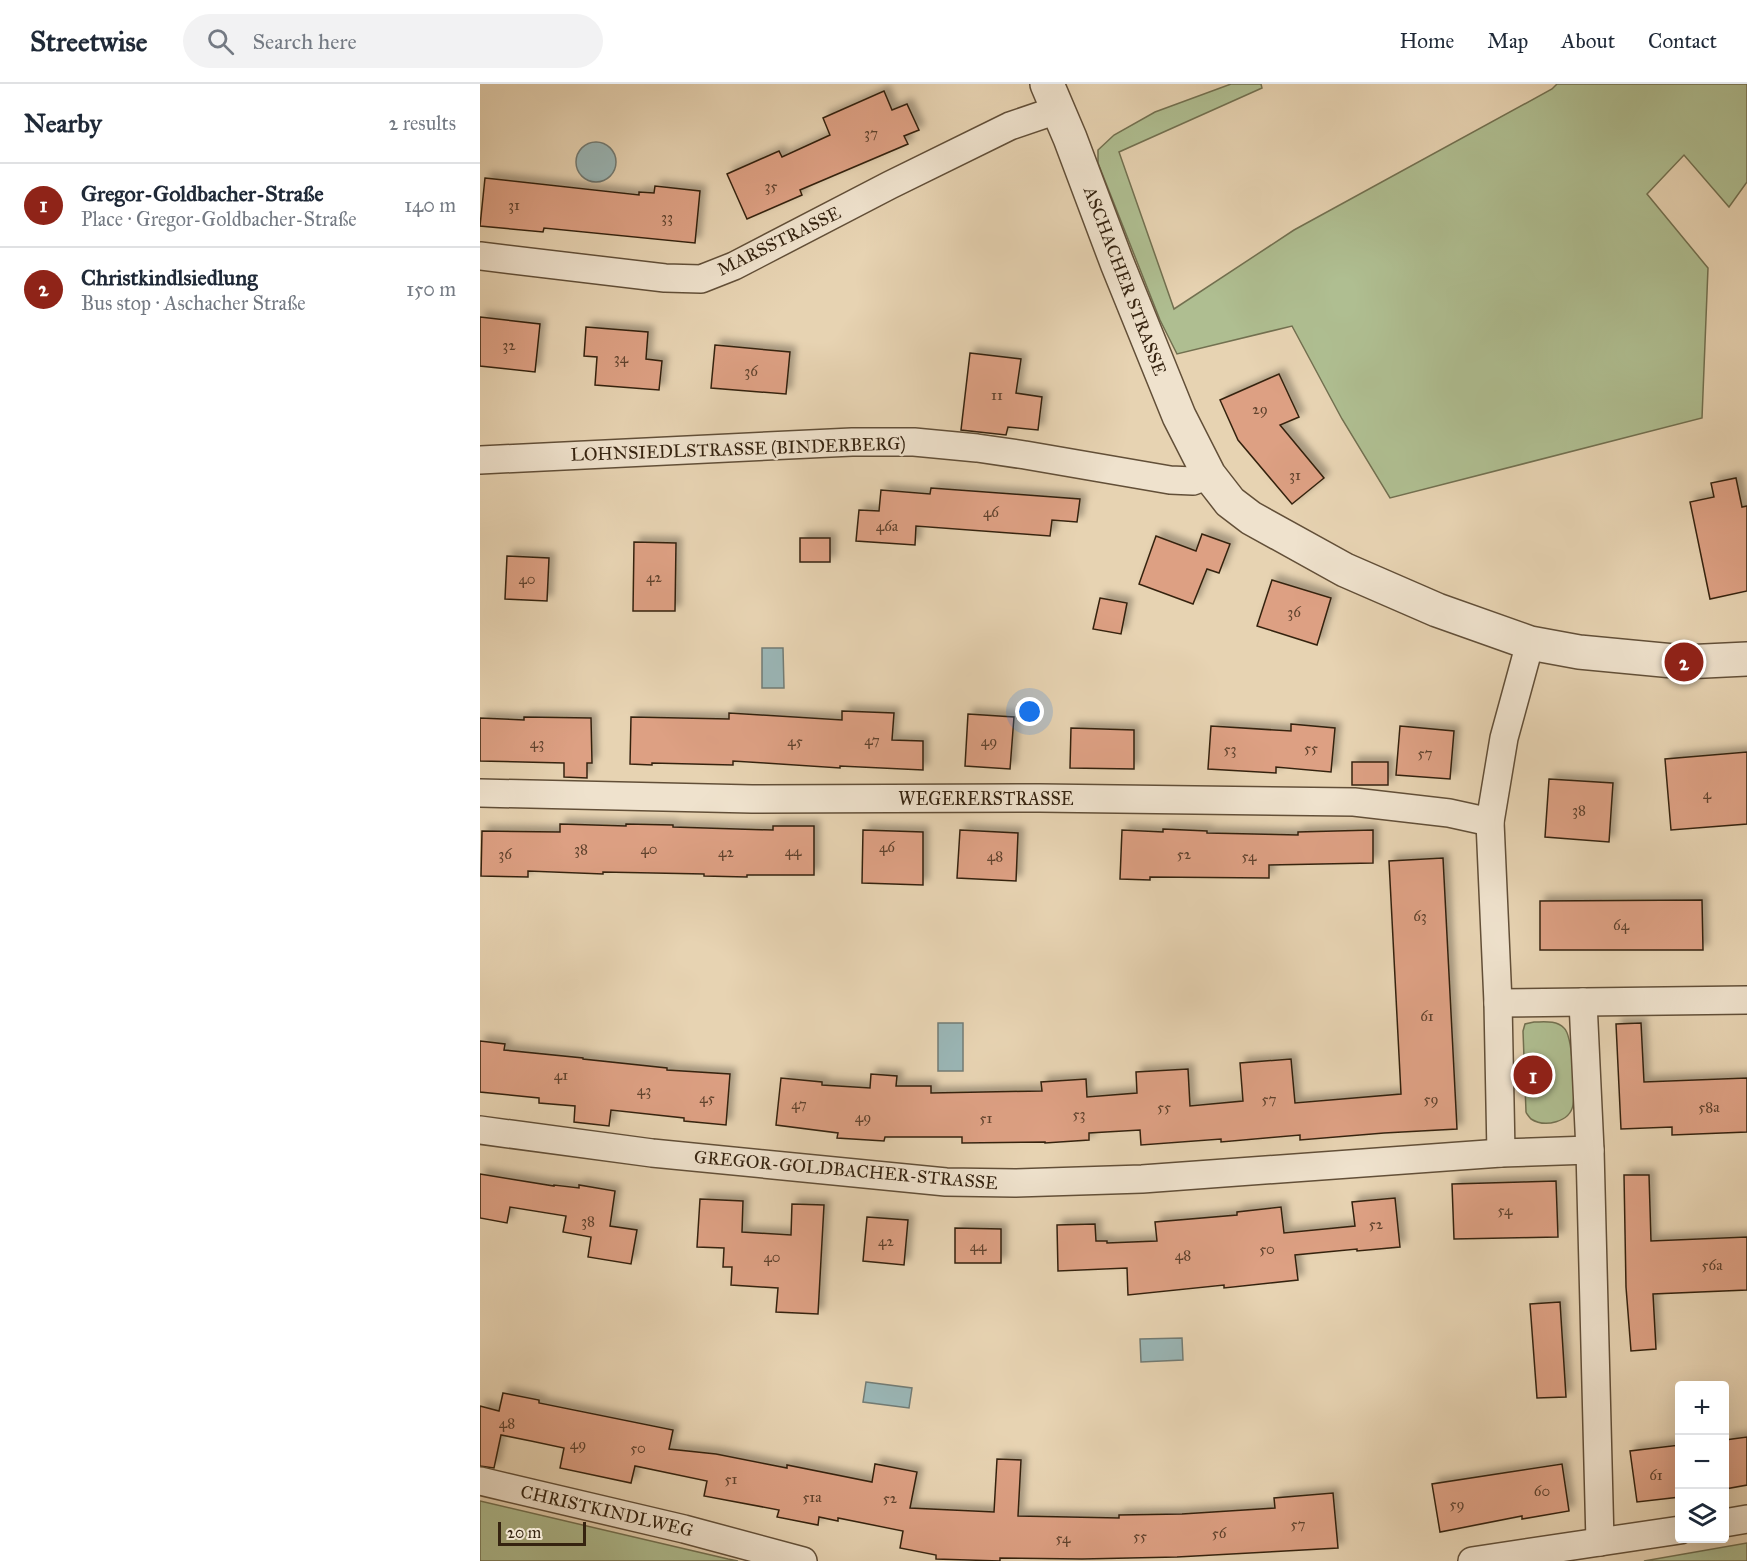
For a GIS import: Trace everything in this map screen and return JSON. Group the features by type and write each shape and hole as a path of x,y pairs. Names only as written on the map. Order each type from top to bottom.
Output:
{"street":[{"name":"MARSSTRASSE","path":"480,256 664,278 701,279 734,266 1010,126 1052,97"},
{"name":"ASCHACHER STRASSE","path":"1052,97 1179,416 1209,475 1230,502 1251,518 1345,570 1437,610 1530,643"},
{"name":"LOHNSIEDLSTRASSE (BINDERBERG)","path":"480,460 852,442 914,442 978,448 1170,480 1193,481 1209,475"},
{"path":"1501,1153 1498,1003 1490,822 1504,738 1530,643 1580,652 1684,662 1747,659"},
{"name":"WEGERERSTRASSE","path":"480,793 752,799 1040,798 1354,801 1449,813 1490,822"},
{"path":"1498,1003 1747,1000"},
{"path":"1583,1002 1590,1150 1600,1542"},
{"name":"GREGOR-GOLDBACHER-STRASSE","path":"480,1130 652,1153 957,1182 1015,1184 1142,1179 1501,1153 1590,1150"},
{"name":"CHRISTKINDLWEG","path":"480,1481 684,1529 803,1561"},
{"path":"1729,1522 1747,1519"},
{"path":"1472,1561 1675,1531"}],"green space":[{"path":"1231,84 1261,84 1262,88 1119,152 1174,309 1294,230 1552,89 1557,84 1747,84 1747,182 1729,207 1684,155 1647,194 1708,268 1702,418 1390,498 1342,419 1292,326 1177,354 1160,320 1098,163 1098,150 1114,135 1155,112"},
{"path":"1534,1022 1561,1025 1567,1033 1569,1042 1574,1089 1573,1105 1567,1116 1556,1122 1537,1122 1531,1119 1526,1112 1523,1031 1525,1024"},
{"path":"480,1501 728,1559 738,1561 480,1561"},
{"path":"1747,1543 1747,1561 1644,1561"}],"water":[{"path":"596,142 604,143 610,148 615,154 615,170 610,176 604,181 596,182 588,181 582,176 577,170 576,162 577,154 582,148 588,143"},
{"path":"762,648 783,648 784,688 762,688"},
{"path":"938,1023 963,1023 963,1071 938,1071"},
{"path":"1182,1338 1183,1360 1141,1362 1140,1339"},
{"path":"866,1382 912,1388 909,1408 863,1402"}],"building":[{"path":"884,91 892,110 907,104 919,130 904,136 908,144 800,190 802,195 747,219 727,174 779,151 782,157 830,135 823,118"},
{"path":"485,178 639,195 639,192 654,193 655,186 700,191 695,243 544,228 543,232 480,226"},
{"path":"480,317 540,324 535,372 480,366"},
{"path":"586,327 648,332 646,359 662,361 659,390 595,385 597,357 584,356"},
{"path":"715,345 790,352 786,394 711,388"},
{"path":"970,353 1021,359 1016,393 1042,397 1038,430 1008,427 1006,435 961,430"},
{"path":"1279,374 1299,417 1280,425 1324,478 1292,504 1238,440 1220,400"},
{"path":"1736,478 1742,507 1747,506 1747,591 1710,599 1690,502 1714,497 1711,483"},
{"path":"931,488 1080,499 1077,522 1052,520 1050,536 916,526 915,545 856,541 859,510 879,511 881,490 930,494"},
{"path":"1202,534 1230,544 1219,573 1207,569 1193,604 1139,584 1156,536 1196,551"},
{"path":"800,538 830,538 830,562 800,562"},
{"path":"634,542 676,543 675,611 633,611"},
{"path":"507,556 549,558 547,601 505,599"},
{"path":"1272,580 1331,598 1317,645 1257,626"},
{"path":"1100,598 1127,603 1121,634 1093,629"},
{"path":"842,711 894,713 892,740 923,741 923,770 840,766 840,768 733,761 733,765 630,764 631,717 729,719 729,713 842,720"},
{"path":"968,714 1014,717 1010,769 965,766"},
{"path":"524,717 591,718 592,763 587,763 587,778 564,777 564,763 480,761 480,718 524,720"},
{"path":"1291,724 1335,728 1331,772 1276,767 1276,773 1208,769 1211,726 1291,731"},
{"path":"1400,726 1454,731 1450,779 1396,775"},
{"path":"1071,728 1134,730 1134,769 1070,768"},
{"path":"1747,752 1747,824 1671,830 1665,759"},
{"path":"1352,762 1388,762 1388,785 1352,785"},
{"path":"1549,779 1613,783 1609,842 1545,837"},
{"path":"560,824 673,825 673,827 773,830 773,826 814,826 814,875 747,875 747,877 704,876 704,874 528,871 528,877 481,876 482,831 560,832"},
{"path":"1163,829 1207,831 1207,833 1298,835 1298,832 1373,830 1373,863 1269,865 1269,878 1120,879 1122,830 1163,832"},
{"path":"863,830 923,832 923,885 862,883"},
{"path":"960,830 1018,833 1016,881 957,878"},
{"path":"1443,858 1457,1129 1300,1140 1300,1135 1221,1142 1221,1139 1141,1145 1140,1130 1089,1133 1089,1140 1045,1143 962,1143 962,1137 885,1137 884,1141 837,1138 838,1133 776,1125 781,1078 822,1082 822,1085 870,1088 871,1074 897,1076 896,1086 931,1086 931,1093 1042,1091 1041,1082 1086,1079 1087,1097 1137,1093 1136,1072 1188,1069 1190,1106 1243,1101 1240,1063 1291,1059 1295,1103 1401,1094 1389,861"},
{"path":"1702,900 1703,950 1540,950 1540,901"},
{"path":"1641,1023 1644,1082 1747,1078 1747,1132 1672,1135 1672,1127 1621,1129 1616,1024"},
{"path":"480,1041 505,1044 504,1050 667,1068 667,1070 730,1074 726,1125 611,1110 609,1126 574,1122 575,1106 539,1103 539,1098 480,1092"},
{"path":"480,1174 554,1186 579,1188 579,1185 615,1191 610,1226 637,1230 631,1264 588,1257 591,1237 563,1232 566,1216 510,1207 507,1223 480,1218"},
{"path":"1624,1175 1649,1175 1651,1241 1747,1237 1747,1290 1653,1294 1656,1349 1631,1351 1626,1287"},
{"path":"1556,1181 1558,1237 1454,1239 1452,1184"},
{"path":"1395,1198 1400,1247 1295,1255 1298,1280 1128,1295 1127,1268 1058,1271 1057,1225 1095,1224 1096,1241 1107,1241 1107,1243 1157,1241 1155,1222 1237,1215 1237,1212 1281,1207 1284,1233 1355,1226 1352,1202"},
{"path":"700,1199 743,1201 742,1232 791,1235 792,1204 824,1205 818,1314 776,1312 778,1288 731,1285 732,1267 723,1267 724,1248 697,1247"},
{"path":"867,1217 908,1220 904,1265 863,1261"},
{"path":"955,1228 1001,1229 1001,1263 955,1263"},
{"path":"1560,1302 1566,1397 1537,1398 1530,1304"},
{"path":"503,1393 539,1400 539,1403 673,1430 669,1449 716,1454 787,1468 787,1465 872,1482 875,1464 917,1472 910,1508 994,1512 997,1459 1021,1460 1018,1516 1119,1518 1119,1515 1182,1514 1275,1508 1274,1498 1333,1493 1338,1548 1177,1557 1000,1558 1000,1561 936,1559 936,1555 900,1548 903,1531 838,1518 838,1521 819,1517 818,1525 777,1517 779,1510 704,1496 707,1481 635,1466 631,1483 560,1468 564,1448 531,1441 501,1435 494,1468 480,1466 480,1406 499,1411"},
{"path":"1747,1437 1747,1485 1729,1488 1729,1439"},
{"path":"1675,1446 1675,1498 1637,1502 1630,1451"},
{"path":"1562,1464 1569,1511 1522,1519 1522,1516 1440,1532 1432,1484"}],"place":[{"name":"Christkindlsiedlung","path":"1684,662"},
{"name":"Gregor-Goldbacher-Straße","path":"1533,1075"}]}
